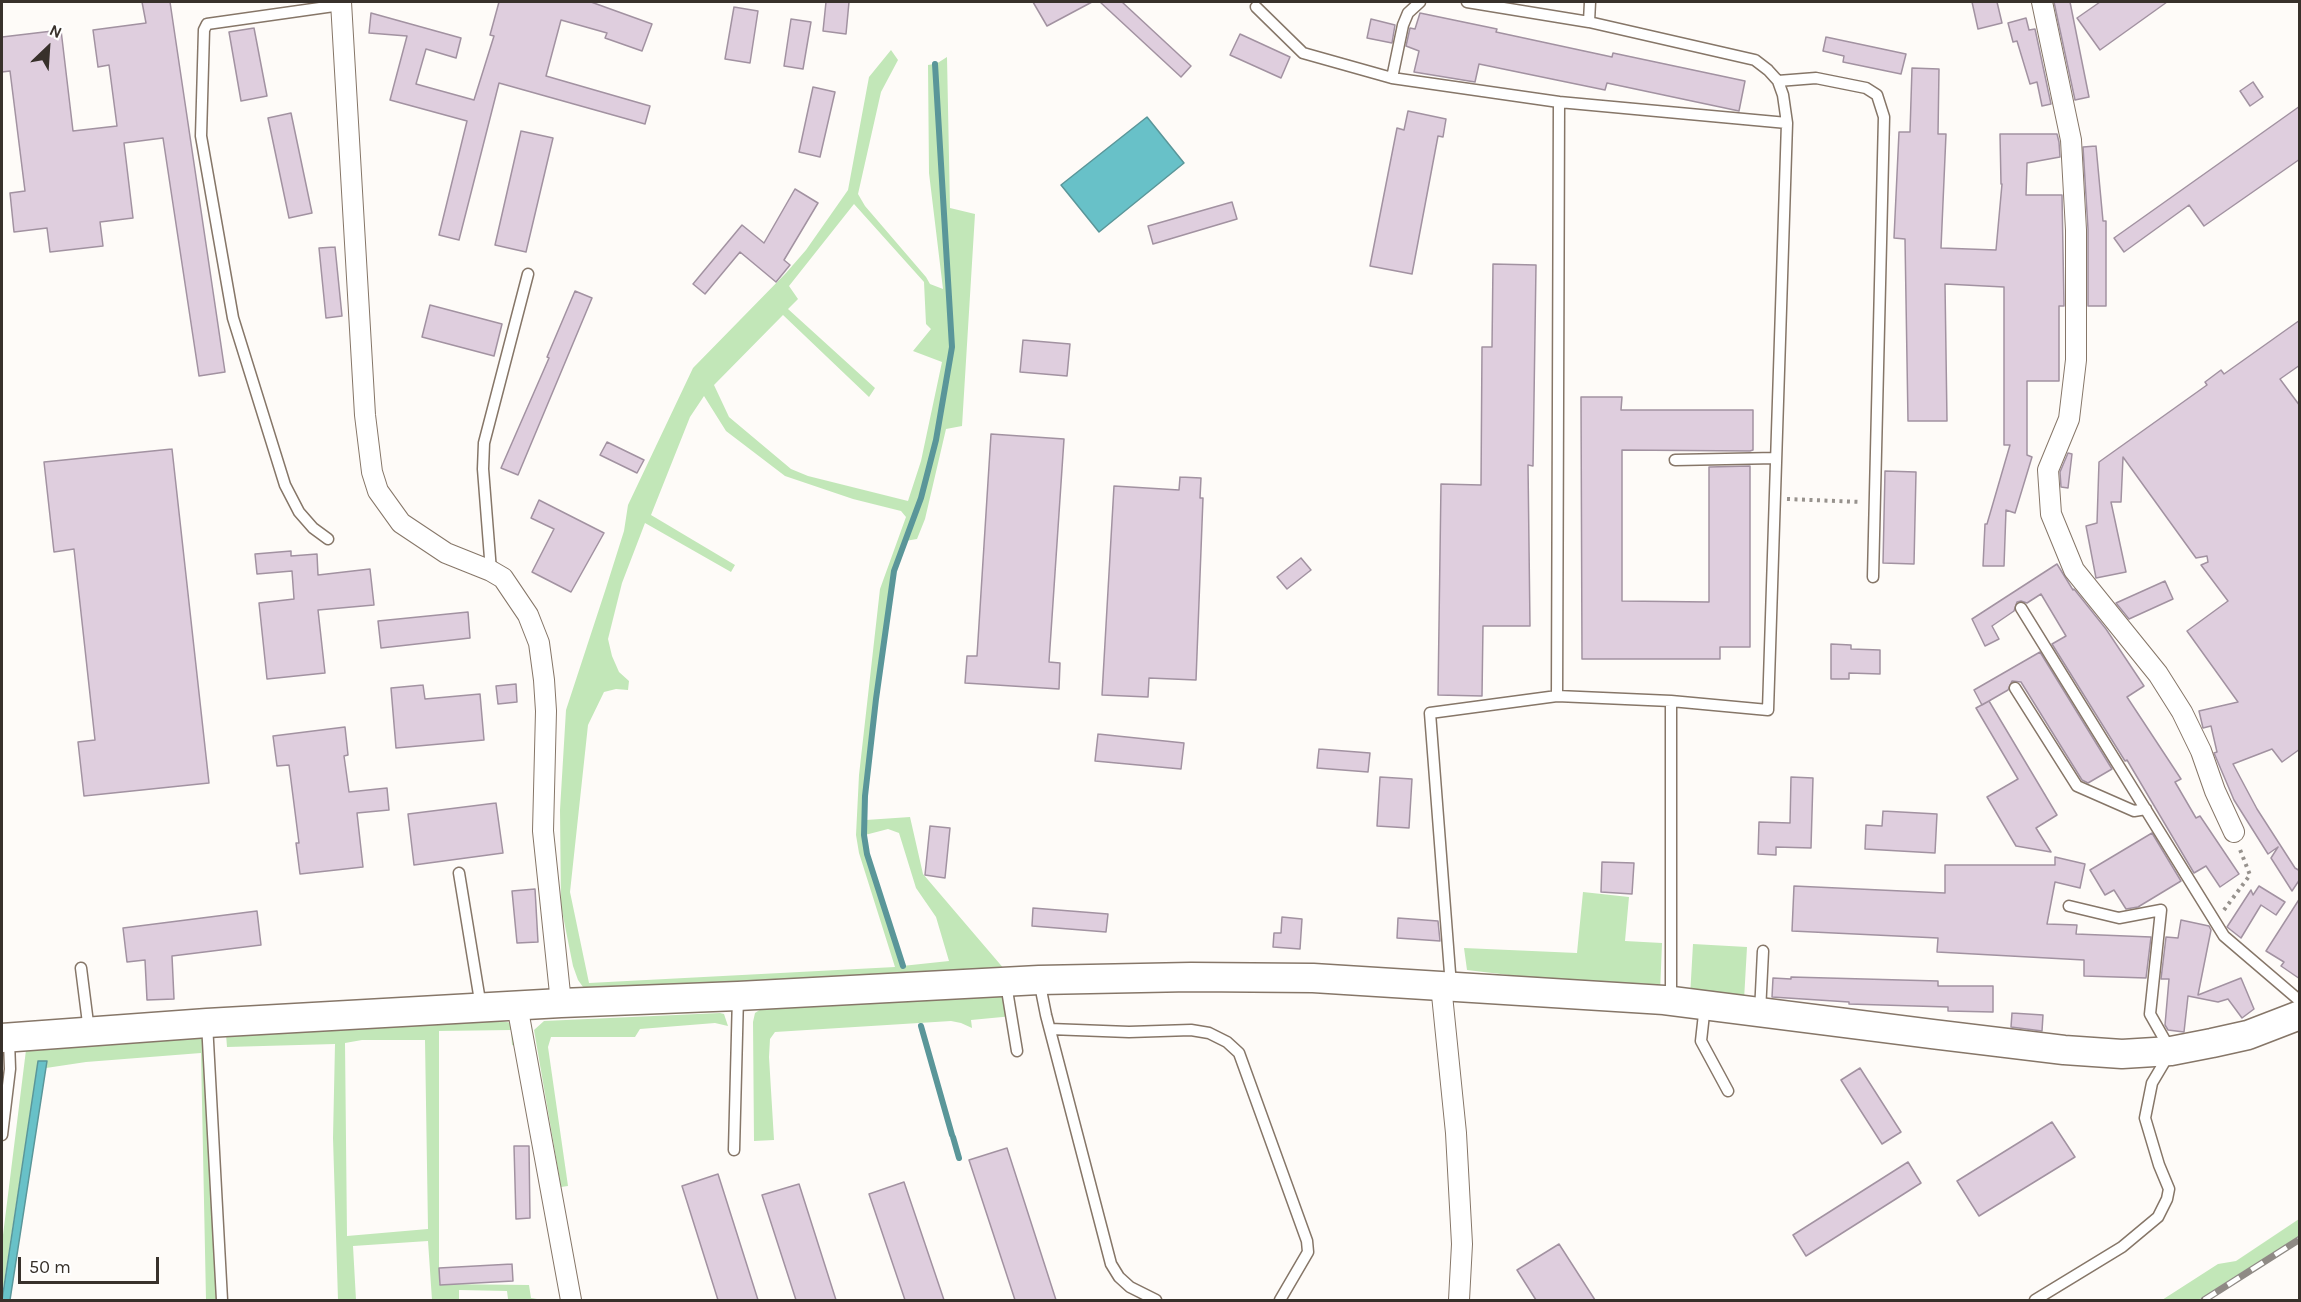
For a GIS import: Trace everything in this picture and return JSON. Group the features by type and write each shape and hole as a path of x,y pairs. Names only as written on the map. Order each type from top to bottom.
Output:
{"street":[{"path":"2042,2 2071,140 2076,230 2076,360 2069,419 2048,470 2051,514 2074,570 2157,674 2181,712 2201,751 2215,791 2234,832"},
{"path":"341,3 365,415 372,472 378,491 401,523 446,553 503,578 528,615 539,643 546,711 543,831 561,1002"},
{"path":"5,1037 561,1002 738,996 1005,981 1191,977 1313,978 1671,1000 2064,1050 2122,1054 2171,1051 2248,1035 2300,1015"},
{"path":"1446,985 1462,1244 1459,1300"},
{"path":"517,1005 571,1300"}],"lane":[{"path":"1392,78 1403,25 1408,13 1420,2"},
{"path":"1446,985 1430,713 1557,696 1768,710 1787,123 1783,95 1778,81 1755,60 1590,22 1467,2"},
{"path":"1590,2 1590,22"},
{"path":"328,539 313,528 299,512 285,485 233,318 201,136 204,30 207,24 341,3"},
{"path":"1256,7 1303,53 1392,78 1559,102 1787,123"},
{"path":"1778,81 1816,78 1866,88 1877,95 1884,117 1873,578"},
{"path":"1557,696 1559,102"},
{"path":"491,571 483,469 484,443 528,274"},
{"path":"1675,460 1776,458"},
{"path":"2021,608 2224,936 2300,1002"},
{"path":"2015,688 2077,786 2134,811 2146,809"},
{"path":"1671,702 1671,1000"},
{"path":"459,873 482,1007"},
{"path":"2035,1300 2122,1247 2158,1216 2167,1199 2169,1189 2145,1118 2152,1083 2171,1051 2150,1014 2161,910 2119,918 2068,906"},
{"path":"1760,1012 1763,951"},
{"path":"81,968 89,1031"},
{"path":"1039,980 1111,1264 1119,1277 1130,1287 1156,1300"},
{"path":"1005,981 1017,1051"},
{"path":"734,1150 738,996"},
{"path":"1705,1005 1701,1041 1728,1091"},
{"path":"207,1023 222,1300"},
{"path":"1050,1029 1130,1032 1191,1030 1209,1034 1227,1042 1239,1053 1307,1241 1308,1252 1280,1300"},
{"path":"2,1135 10,1069 5,1037"}],"path":[{"path":"1775,498 1875,502"},
{"path":"2215,922 2250,876 2234,832"}],"green space":[{"path":"891,50 898,60 881,92 858,194 865,206 930,284 943,289 929,173 928,65 934,64 951,347 934,440 920,498 893,571 888,598 863,796 865,855 902,966 949,961 936,917 916,888 899,833 888,829 865,835 866,820 910,817 923,874 1005,970 594,990 583,987 573,966 561,906 560,810 566,710 624,531 628,505 693,368 786,273 806,250 848,190 869,77","holes":["854,204 924,282 926,324 931,329 913,351 942,362 921,461 908,501 808,476 791,469 729,417 714,385 783,315 869,397 875,388 788,309 798,299 789,286","704,396 726,431 785,476 853,499 901,511 906,517 880,589 859,775 856,835 859,853 895,967 589,983 570,892 588,725 604,692 616,689 628,690 629,681 619,672 608,639 622,583 645,523 731,572 735,565 651,515 690,417"]},
{"path":"947,57 950,208 975,214 962,426 946,429 925,519 917,539 905,541 919,510 937,440 953,347 936,64"},
{"path":"1583,892 1629,897 1625,941 1662,943 1660,993 1467,970 1464,948 1577,953"},
{"path":"1693,944 1747,947 1744,1000 1690,997"},
{"path":"1000,996 1006,999 1013,1016 971,1020 972,1028 951,1021 775,1032 770,1039 769,1057 774,1140 754,1141 753,1022 755,1013 761,1009"},
{"path":"724,1014 728,1026 715,1023 640,1029 635,1037 551,1037 548,1047 568,1186 561,1187 534,1030 544,1021"},
{"path":"497,1021 515,1023 520,1047 512,1045 511,1030 439,1031 439,1284 529,1285 531,1298 543,1300 508,1299 507,1291 459,1290 459,1300 432,1300 428,1241 353,1246 356,1300 338,1300 333,1138 335,1044 227,1047 226,1034","holes":["362,1040 425,1040 428,1229 347,1236 345,1043"]},
{"path":"209,1037 224,1300 206,1300 201,1053 86,1062 46,1068 38,1061 2,1296 2,1243 26,1050"},
{"path":"2299,1219 2299,1236 2198,1300 2162,1300 2218,1264 2236,1261"}],"water":[{"path":"1147,117 1184,163 1099,232 1061,185"},
{"path":"38,1061 47,1061 10,1300 2,1300"}],"building":[{"path":"142,2 170,2 225,372 199,376 163,138 124,143 133,218 100,222 103,246 50,252 47,228 14,232 10,193 25,191 10,71 2,72 2,37 61,30 73,131 117,126 109,65 98,67 93,30 146,23"},
{"path":"499,2 591,2 652,24 642,51 605,38 607,33 561,20 546,76 650,106 645,124 499,83 459,240 439,235 467,121 390,100 407,36 369,33 371,13 461,38 456,58 426,49 416,84 474,100 494,36 490,35"},
{"path":"826,2 849,2 846,34 823,31"},
{"path":"1033,2 1092,2 1047,26"},
{"path":"1100,2 1122,2 1191,66 1181,77"},
{"path":"1972,2 1997,2 2002,23 1978,29"},
{"path":"2054,2 2070,2 2089,97 2075,100"},
{"path":"2100,2 2167,2 2100,50 2077,18"},
{"path":"734,7 758,11 750,63 725,59"},
{"path":"1420,13 1612,57 1613,53 1745,81 1739,111 1607,83 1605,90 1479,64 1475,82 1414,72 1419,51 1406,46 1410,28 1415,29"},
{"path":"2026,18 2029,30 2035,29 2051,104 2042,106 2037,82 2030,84 2017,41 2013,42 2008,23"},
{"path":"791,19 811,22 803,69 784,66"},
{"path":"1371,19 1395,25 1392,43 1367,38"},
{"path":"254,28 267,96 241,101 229,32"},
{"path":"1240,34 1290,57 1281,78 1230,55"},
{"path":"1826,37 1906,54 1901,74 1843,62 1844,56 1823,51"},
{"path":"1912,68 1939,69 1938,134 1946,134 1941,248 1996,250 2002,184 2000,134 2057,134 2059,142 2060,157 2027,163 2026,195 2062,195 2064,306 2059,306 2059,381 2027,381 2027,455 2032,457 2015,513 2006,510 2004,566 1983,566 1985,524 1987,524 2010,445 2004,445 2004,287 1945,284 1947,421 1908,421 1905,239 1894,238 1899,132 1910,132"},
{"path":"2253,82 2263,97 2250,106 2240,91"},
{"path":"813,87 835,92 820,157 799,152"},
{"path":"2300,106 2300,159 2204,226 2189,205 2124,252 2114,238"},
{"path":"1408,111 1446,119 1443,137 1438,136 1412,274 1370,266 1397,128 1404,130"},
{"path":"291,113 312,213 289,218 268,118"},
{"path":"521,131 553,138 526,252 495,245"},
{"path":"2096,146 2103,221 2106,221 2106,306 2088,306 2088,229 2083,147"},
{"path":"795,189 818,203 784,260 790,265 776,282 740,252 705,294 693,284 742,225 764,243"},
{"path":"1232,202 1237,219 1153,244 1148,226"},
{"path":"335,247 342,316 326,318 319,248"},
{"path":"1493,264 1536,265 1533,466 1528,465 1530,626 1483,626 1482,696 1438,695 1441,484 1481,485 1482,347 1492,347"},
{"path":"575,291 592,298 518,475 501,468 549,358 547,357"},
{"path":"430,305 502,324 494,356 422,337"},
{"path":"2300,320 2300,365 2280,379 2300,406 2300,749 2282,762 2272,749 2233,764 2257,809 2295,868 2300,871 2300,879 2292,891 2271,858 2278,847 2268,854 2234,800 2214,753 2217,752 2211,726 2203,728 2199,711 2238,702 2187,631 2228,601 2201,565 2208,562 2207,556 2196,558 2123,457 2121,502 2111,502 2126,572 2096,578 2086,526 2097,523 2099,462 2207,385 2205,382 2221,370 2224,374"},
{"path":"1023,340 1070,344 1067,376 1020,372"},
{"path":"1581,397 1622,397 1621,410 1753,410 1753,450 1750,451 1622,450 1622,601 1709,602 1709,467 1750,466 1750,647 1720,647 1720,659 1582,659"},
{"path":"991,434 1064,439 1049,662 1060,663 1059,689 965,683 967,656 977,656"},
{"path":"607,442 644,460 637,473 600,455"},
{"path":"172,449 209,783 84,796 78,742 95,740 74,549 54,552 44,462"},
{"path":"2068,453 2072,454 2068,488 2061,487 2060,472"},
{"path":"1885,471 1916,472 1914,564 1883,563"},
{"path":"1180,477 1201,478 1200,498 1203,498 1196,680 1149,678 1148,697 1102,695 1114,486 1179,490"},
{"path":"539,500 604,533 571,592 532,572 554,529 531,518"},
{"path":"291,551 291,556 317,554 318,575 370,569 374,605 318,610 325,673 267,679 259,603 294,599 292,571 257,574 255,554"},
{"path":"1301,558 1311,570 1287,589 1277,577"},
{"path":"2057,564 2073,590 2106,629 2144,686 2127,697 2181,779 2175,782 2196,818 2200,816 2239,874 2220,887 2206,866 2194,873 2127,760 2125,761 2052,644 2066,636 2041,594 2027,603 2017,602 2014,611 1992,626 1999,639 1985,646 1972,619"},
{"path":"2165,581 2173,599 2129,619 2116,603"},
{"path":"468,612 470,638 381,648 378,621"},
{"path":"1831,644 1851,645 1851,649 1880,650 1880,674 1849,673 1849,679 1831,679"},
{"path":"2040,652 2112,769 2088,783 2082,780 2021,682 2012,681 2008,690 1982,705 1974,690"},
{"path":"516,684 517,702 498,704 496,686"},
{"path":"423,685 425,699 480,694 484,740 396,748 391,688"},
{"path":"1989,701 2057,815 2036,828 2051,852 2016,846 1987,797 2018,779 1976,708"},
{"path":"345,727 348,755 344,756 349,792 387,788 389,810 357,813 363,867 300,874 296,843 299,843 289,765 277,766 273,736"},
{"path":"1098,734 1184,743 1181,769 1095,761"},
{"path":"1319,749 1370,753 1368,772 1317,768"},
{"path":"1380,777 1412,779 1409,828 1377,826"},
{"path":"1791,777 1813,778 1811,848 1776,847 1776,855 1758,854 1759,822 1790,823"},
{"path":"496,803 503,853 414,865 408,814"},
{"path":"1883,811 1937,814 1935,853 1865,849 1866,825 1882,826"},
{"path":"930,826 950,828 945,878 925,875"},
{"path":"2152,833 2181,881 2138,907 2126,909 2114,890 2105,895 2090,870"},
{"path":"2055,857 2085,864 2080,888 2055,882 2047,924 2077,925 2076,934 2151,937 2146,978 2084,976 2084,960 1937,952 1938,938 1792,931 1794,886 1945,893 1945,865 2055,865"},
{"path":"1602,862 1634,863 1632,894 1601,892"},
{"path":"2259,886 2285,902 2276,915 2261,905 2241,938 2227,927 2251,890 2253,895"},
{"path":"535,889 538,942 517,943 512,891"},
{"path":"2300,898 2300,979 2281,966 2284,962 2266,951"},
{"path":"1033,908 1108,914 1106,932 1032,926"},
{"path":"257,911 261,945 172,956 174,999 147,1000 145,960 127,962 123,928"},
{"path":"1282,917 1302,919 1300,949 1273,947 1274,933 1281,933"},
{"path":"1398,918 1438,921 1440,941 1397,938"},
{"path":"2181,920 2209,926 2211,930 2198,995 2241,978 2254,1009 2242,1018 2228,999 2218,1002 2188,996 2184,1032 2168,1030 2165,1025 2169,979 2161,979 2166,937 2178,938"},
{"path":"1791,977 1938,981 1938,986 1993,986 1993,1012 1948,1011 1948,1007 1849,1004 1849,1002 1772,997 1773,978 1791,979"},
{"path":"2012,1013 2043,1015 2042,1031 2011,1027"},
{"path":"1860,1068 1901,1132 1882,1144 1841,1080"},
{"path":"2052,1122 2075,1157 1979,1216 1957,1181"},
{"path":"514,1146 529,1146 530,1218 516,1219"},
{"path":"1007,1148 1056,1300 1015,1300 969,1160"},
{"path":"1908,1162 1921,1183 1806,1256 1793,1235"},
{"path":"718,1174 758,1300 718,1300 682,1186"},
{"path":"904,1182 944,1300 905,1300 869,1194"},
{"path":"799,1184 836,1300 796,1300 762,1195"},
{"path":"1559,1244 1595,1300 1536,1300 1517,1270"},
{"path":"512,1264 513,1281 440,1285 439,1268"}],"waterway":[{"path":"903,966 867,854 864,835 865,796 894,571 921,498 936,440 952,347 935,64"},
{"path":"921,1026 952,1135"},
{"path":"953,1137 959,1158"}],"railway":[{"path":"2204,1300 2300,1239"}]}
